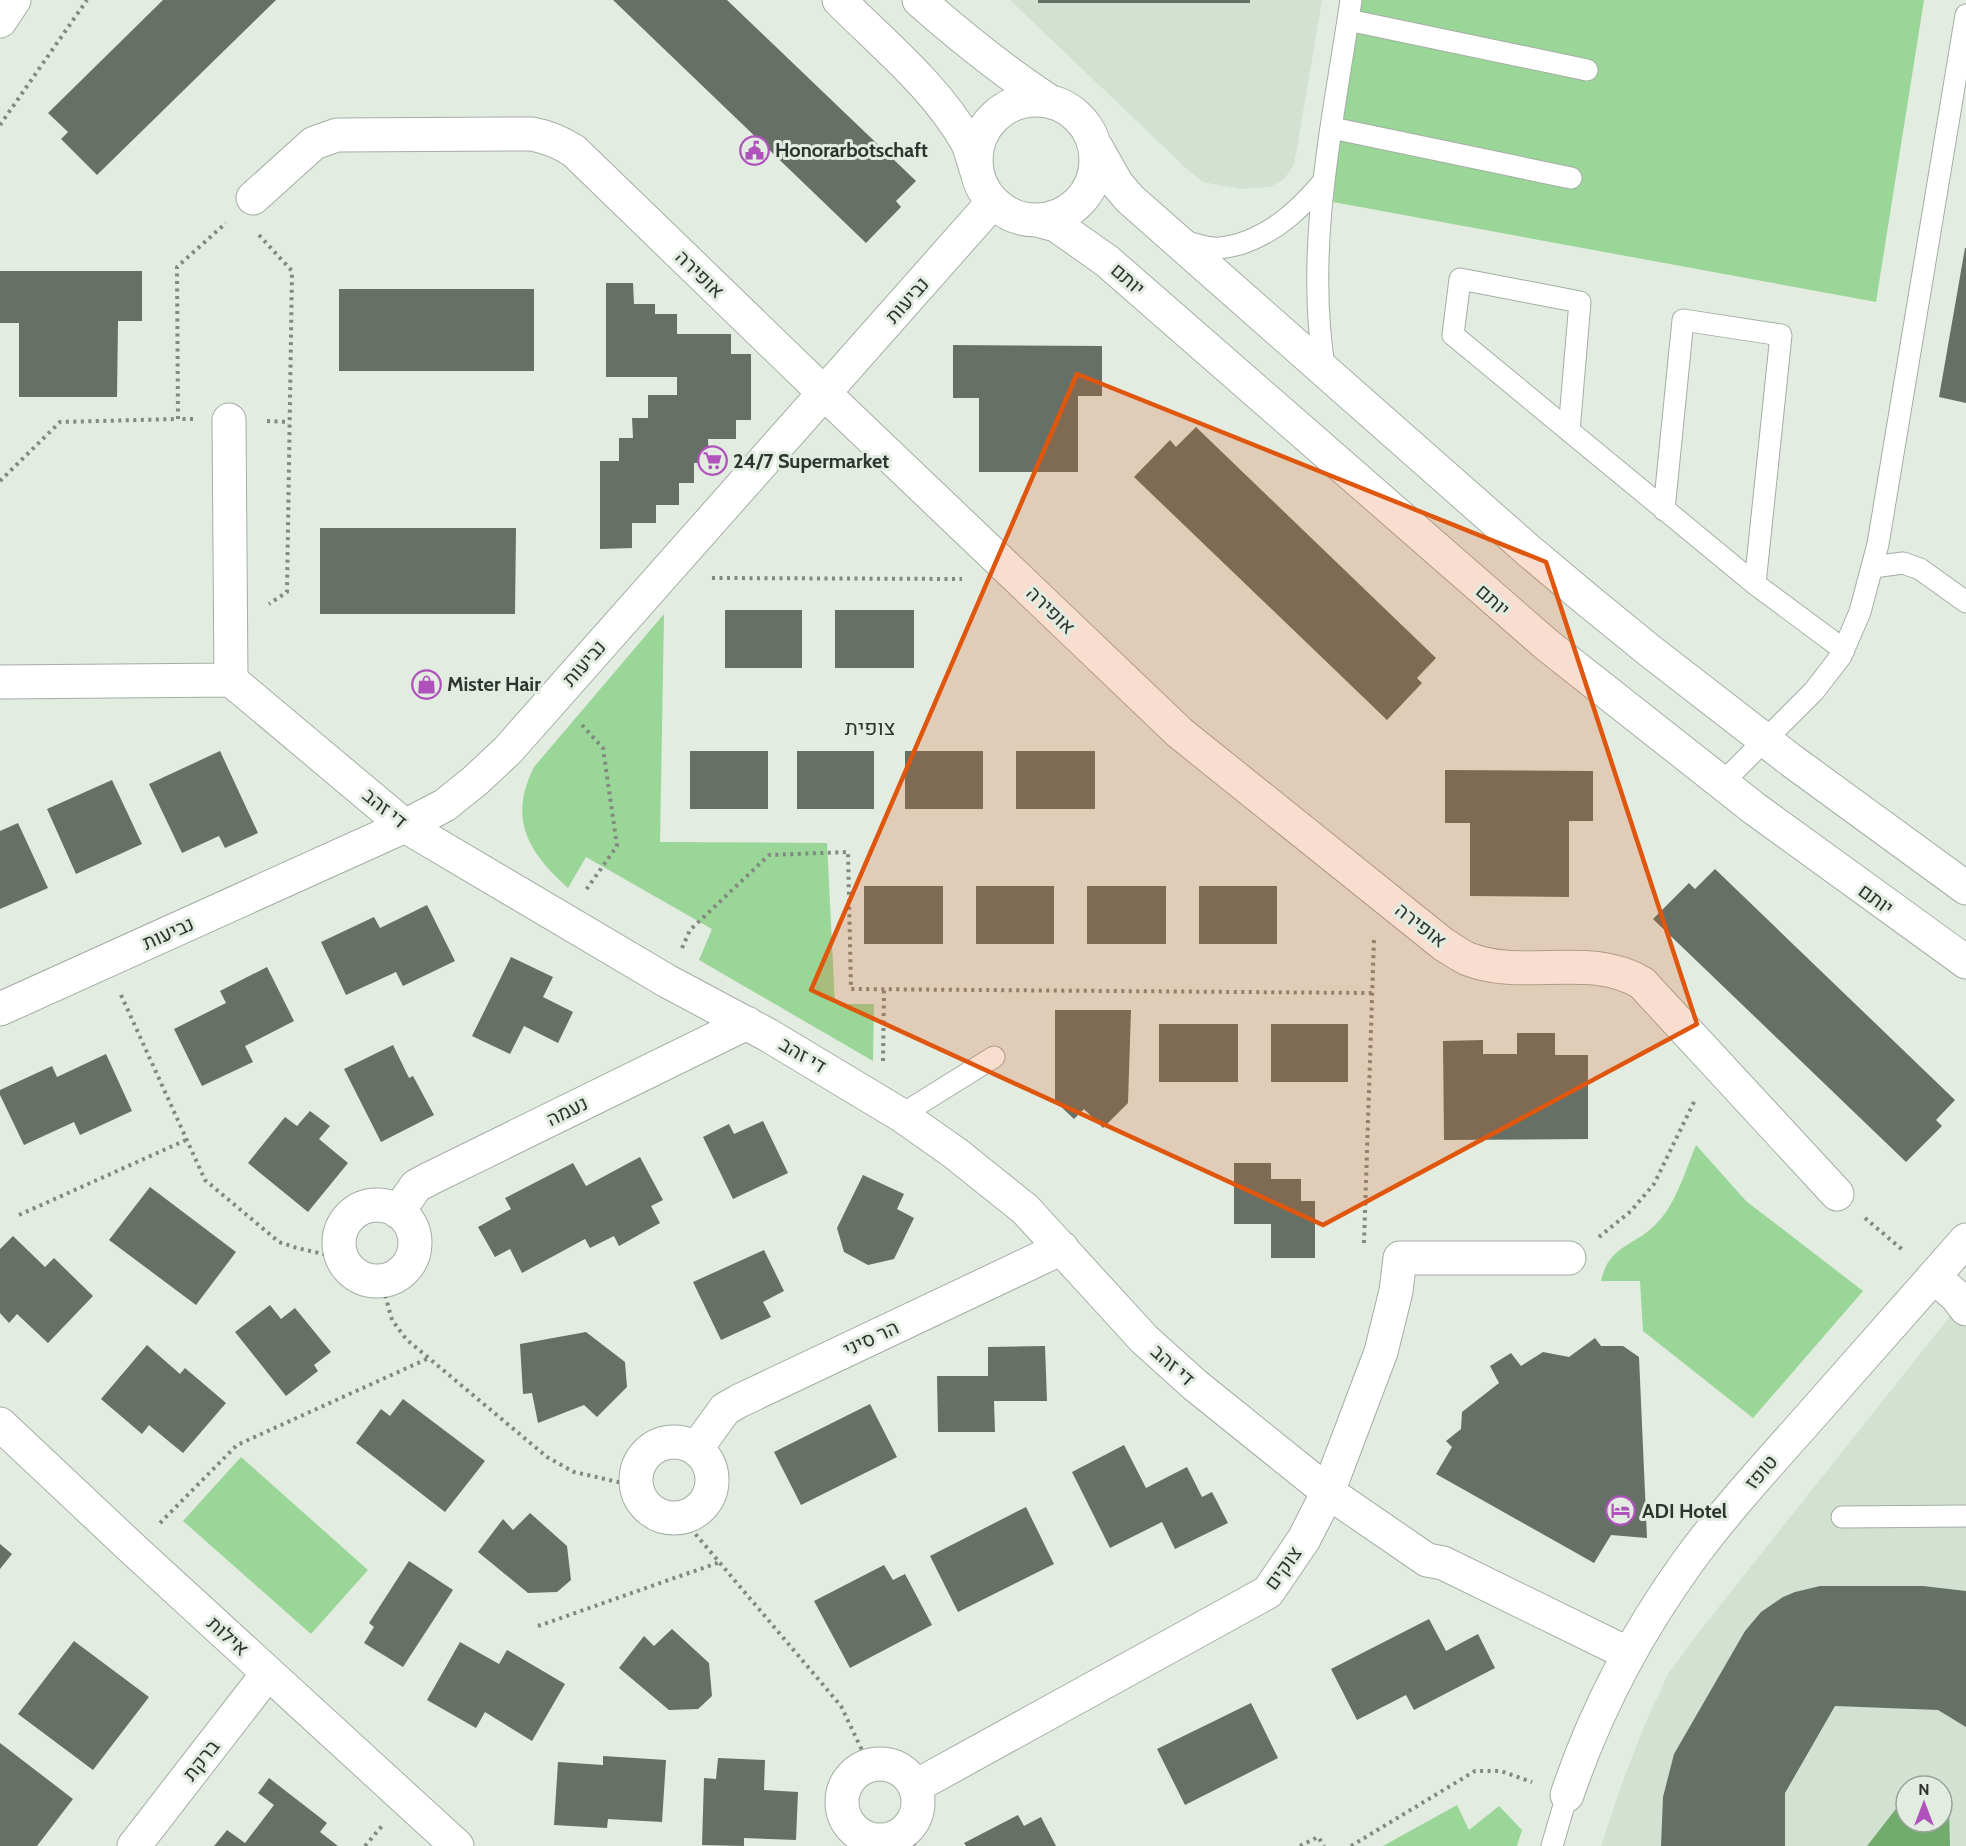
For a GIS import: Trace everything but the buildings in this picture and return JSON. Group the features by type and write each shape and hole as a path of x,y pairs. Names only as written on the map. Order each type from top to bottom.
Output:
{"street":[{"path":"0,21 15,0"},
{"path":"838,0 894,53 938,101 968,144 986,193 993,202 1013,215 1036,220 1060,215 1080,202 1093,183 1096,171 1096,147"},
{"path":"919,0 968,41 1049,101"},
{"path":"977,171 977,147 986,126 1002,109 1024,101 1049,101 1060,104 1080,117 1093,136 1096,147 1117,184 1130,199 1529,551 1650,651 1765,741 1966,888"},
{"name":"אופירה","path":"245,205 314,143 337,135 532,134 561,142 574,151 1180,733 1443,944 1467,958 1486,964 1519,968 1596,969 1631,976 1642,983 1837,1194"},
{"name":"נביעות","path":"0,1010 405,826 445,805 476,780 508,750 993,202"},
{"name":"יותם","path":"1036,220 1056,225 1107,261 1497,604 1611,698 1829,865 1966,963"},
{"path":"0,682 231,680 229,420"},
{"name":"די זהב","path":"231,680 405,826 668,981 747,1023 892,1109 1001,1189 1025,1209 1144,1339 1211,1398 1328,1492"},
{"name":"נעמה","path":"398,1212 416,1186 747,1023"},
{"path":"369,1206 384,1206 398,1212 404,1216 412,1228 414,1236 414,1251 409,1264 392,1279 381,1281 362,1279 350,1270 341,1258 339,1236 341,1228 350,1216 369,1206"},
{"name":"טופז","path":"1567,1795 1580,1757 1603,1704 1657,1606 1687,1563 1749,1486 1966,1240"},
{"name":"הר סיני","path":"696,1449 725,1410 739,1401 1062,1248"},
{"path":"1400,1258 1569,1258"},
{"name":"צוקים","path":"916,1786 1268,1592 1304,1539 1328,1492 1382,1352 1396,1291 1400,1258"},
{"path":"1934,1277 1956,1296 1966,1309"},
{"name":"אילות","path":"0,1424 457,1846"},
{"path":"675,1442 696,1449 702,1453 712,1473 712,1488 706,1502 694,1512 681,1517 666,1517 652,1511 642,1501 636,1486 636,1472 647,1452 660,1444 675,1442"},
{"path":"1328,1492 1427,1560 1443,1563 1629,1654"},
{"name":"ברקת","path":"134,1846 268,1673"},
{"path":"869,1765 895,1766 907,1774 916,1786 919,1802 911,1838 872,1839 858,1834 848,1823 841,1802 845,1786 853,1774 869,1765"}],"lane":[{"path":"1325,372 1318,296 1324,181 1349,10 1587,70"},
{"path":"1721,784 1828,675 1844,650 1860,612 1873,567 1966,15"},
{"path":"1332,128 1571,178"},
{"path":"1174,238 1214,248 1235,246 1254,240 1286,221 1324,181"},
{"path":"1569,431 1580,302 1460,279 1453,335 1664,510 1755,584 1844,650"},
{"path":"1664,510 1683,320 1781,335 1755,584"},
{"path":"1873,567 1903,563 1920,569 1966,602"},
{"path":"892,1109 994,1058"},
{"path":"1842,1517 1966,1516"},
{"path":"1552,1846 1567,1795"}],"path":[{"path":"0,126 87,0"},
{"path":"178,419 177,267 245,205 292,271 286,592 231,629"},
{"path":"0,481 60,422 178,419 290,422"},
{"path":"660,578 1018,579"},
{"path":"555,695 603,748 617,846 564,920"},
{"path":"668,981 690,930 770,855 848,852 851,989 1372,993"},
{"path":"1376,890 1364,1244 1400,1258"},
{"path":"106,962 205,1180 279,1242 341,1258"},
{"path":"884,989 892,1109"},
{"path":"1569,1258 1610,1229 1654,1184 1714,1061"},
{"path":"20,1215 186,1140"},
{"path":"1837,1194 1934,1277"},
{"path":"381,1281 392,1320 406,1339 547,1457 574,1472 636,1486"},
{"path":"134,1550 237,1444 429,1358"},
{"path":"681,1517 841,1706 869,1765"},
{"path":"538,1626 720,1562"},
{"path":"1352,1846 1475,1771 1500,1771 1567,1795"},
{"path":"1300,1846 1318,1837 1324,1846"}],"highlighted area":[{"path":"1077,374 1546,562 1697,1024 1323,1225 811,990"}],"shaded area":[{"path":"1010,0 1322,0 1294,165 1284,179 1270,187 1240,189 1203,182"},
{"path":"1360,0 1924,0 1876,302 1333,202"},
{"path":"664,614 660,842 827,843 835,1004 874,1004 873,1061 699,960 712,929 586,857 568,888 542,861 526,834 523,803 526,786 534,767"},
{"path":"1696,1145 1746,1201 1863,1291 1753,1418 1643,1331 1640,1281 1601,1281 1605,1269 1616,1253 1647,1232 1669,1208"},
{"path":"1966,1296 1966,1846 1601,1846 1645,1724 1668,1674"},
{"path":"241,1457 368,1570 311,1634 183,1521"},
{"path":"1457,1805 1469,1830 1499,1806 1522,1830 1517,1846 1383,1846"},
{"path":"1894,1811 1894,1834 1950,1834 1950,1846 1867,1846"}],"place":[{"name":"Honorarbotschaft","path":"754,150"},
{"name":"24/7 Supermarket","path":"712,461"},
{"name":"Mister Hair","path":"426,684"},
{"name":"ADI Hotel","path":"1621,1511"}],"district":[{"name":"צופית","path":"870,728"}]}
